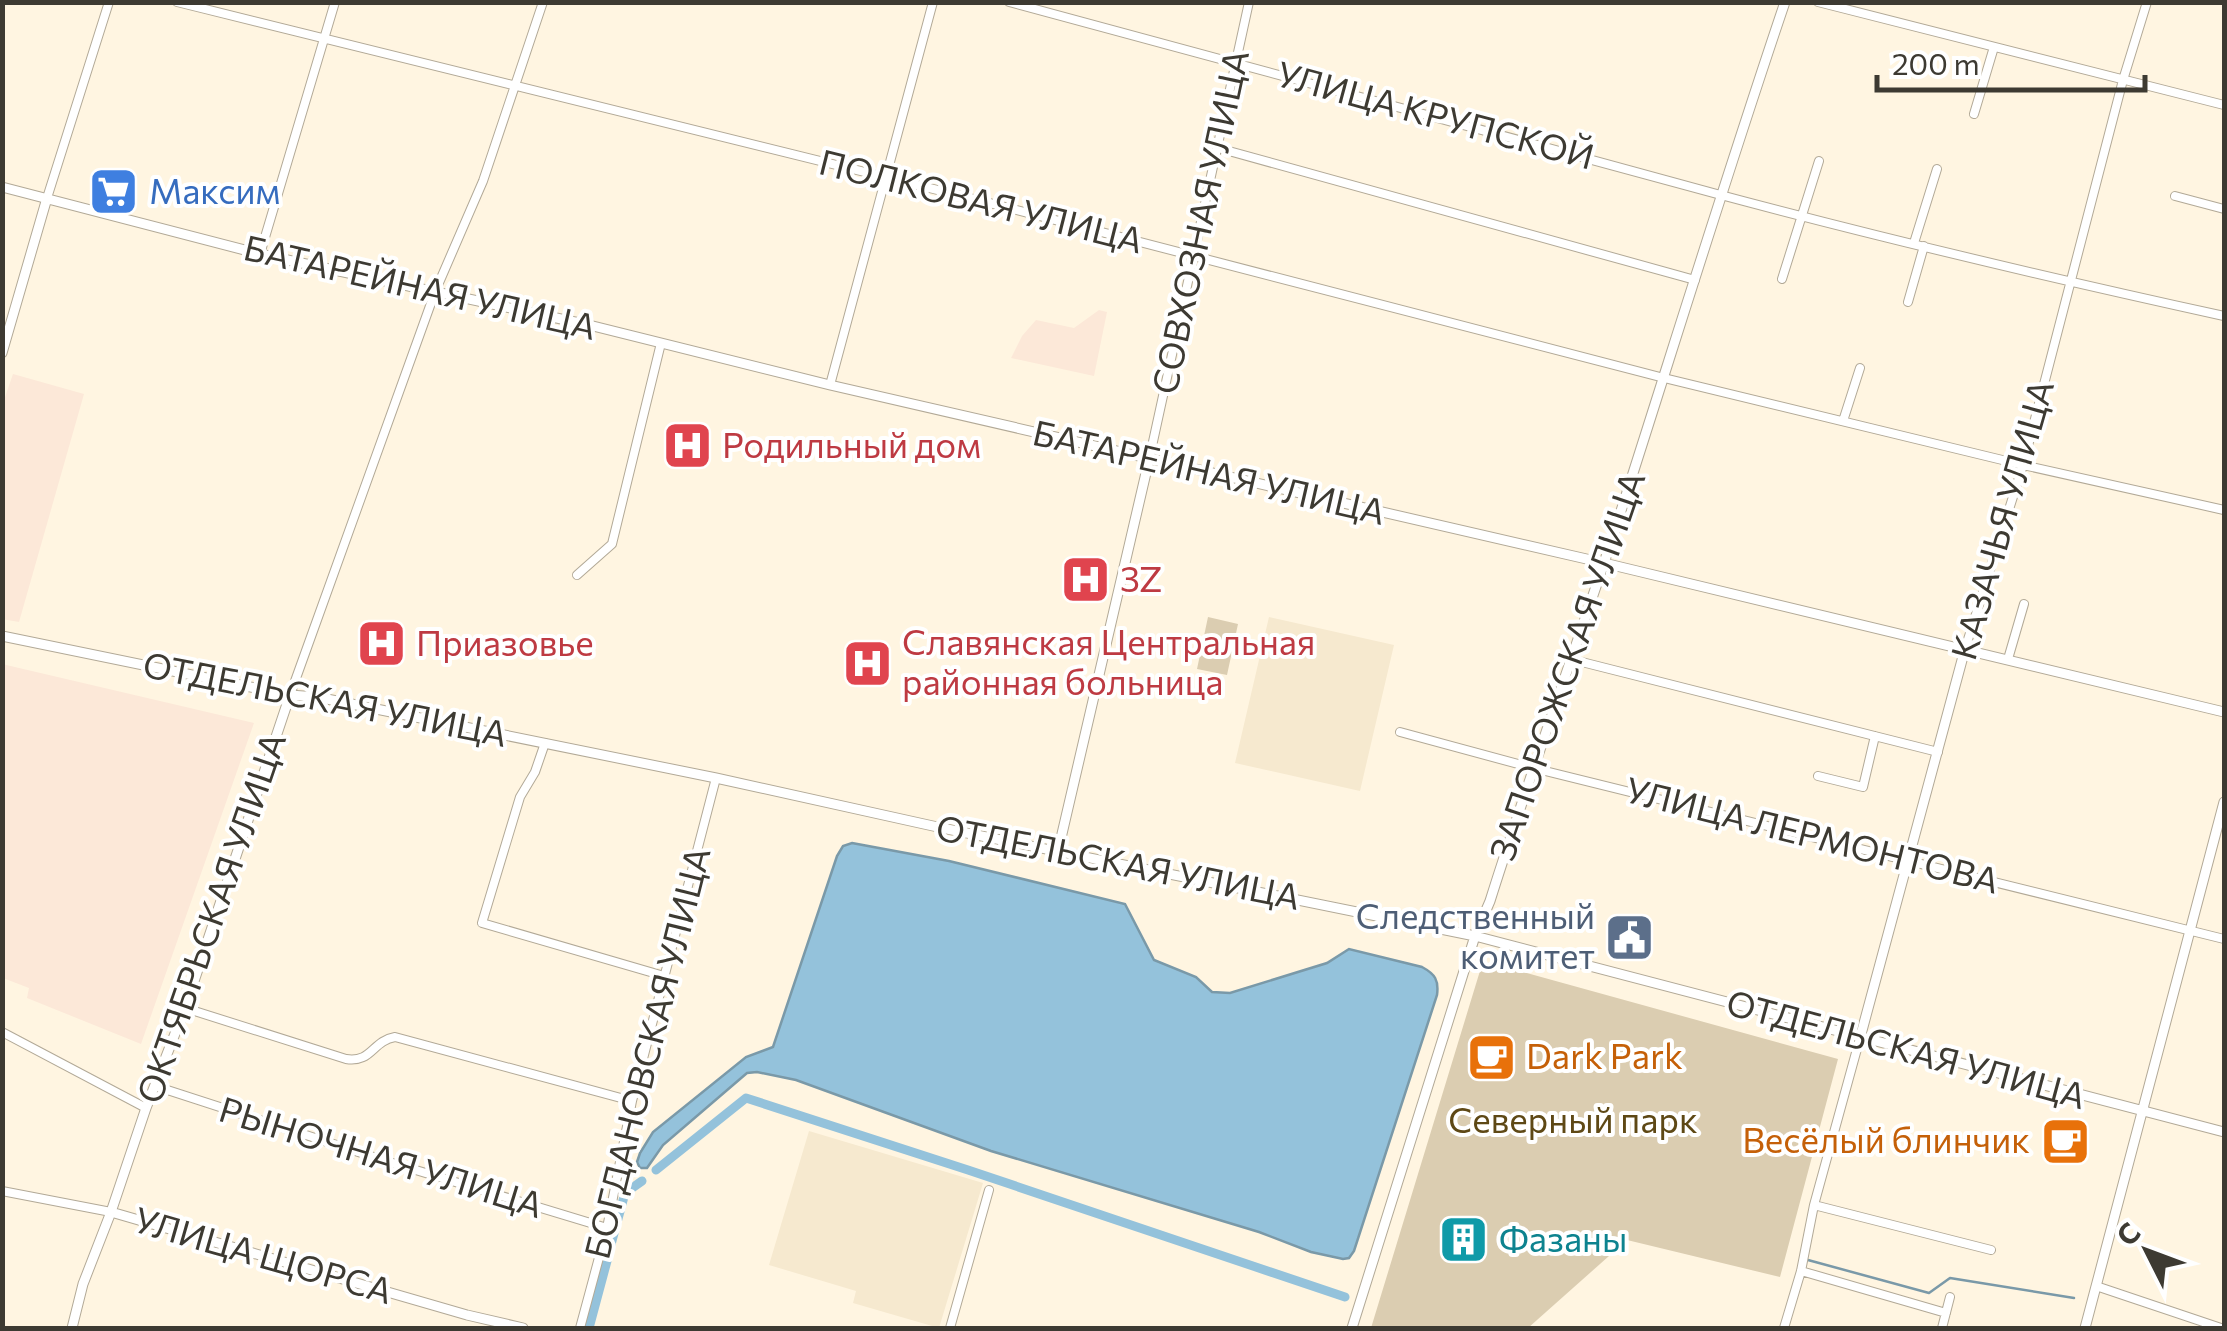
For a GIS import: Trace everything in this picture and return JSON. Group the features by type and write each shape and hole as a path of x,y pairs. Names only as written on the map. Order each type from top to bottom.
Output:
{"street":[{"path":"2,353 109,2"},
{"name":"ПОЛКОВАЯ УЛИЦА","path":"177,2 1194,256 1664,378 2224,510"},
{"path":"260,254 335,2"},
{"name":"ОКТЯБРЬСКАЯ УЛИЦА","path":"72,1328 83,1284 185,1008 290,695 435,292 482,180 543,2"},
{"path":"830,384 932,2"},
{"name":"УЛИЦА КРУПСКОЙ","path":"1009,2 1720,195 2224,316"},
{"name":"СОВХОЗНАЯ УЛИЦА","path":"1058,851 1150,460 1250,2"},
{"name":"ЗАПОРОЖСКАЯ УЛИЦА","path":"1352,1328 1475,936 1604,563 1785,2"},
{"path":"1818,2 2224,106"},
{"name":"КАЗАЧЬЯ УЛИЦА","path":"1860,1038 1965,648 2023,465 2123,80 2147,2"},
{"path":"1974,114 1994,47"},
{"path":"1218,148 1695,280"},
{"path":"1782,279 1819,161"},
{"path":"1908,302 1937,169"},
{"name":"БАТАРЕЙНАЯ УЛИЦА","path":"2,186 260,254 589,325 2224,712"},
{"path":"2175,196 2224,210"},
{"path":"2,302 16,306"},
{"path":"577,575 612,544 661,342"},
{"path":"1843,421 1860,368"},
{"path":"2008,659 2024,604"},
{"name":"ОТДЕЛЬСКАЯ УЛИЦА","path":"2,636 546,743 1475,936 2224,1132"},
{"path":"1570,659 1938,752"},
{"name":"УЛИЦА ЛЕРМОНТОВА","path":"1400,732 2224,939"},
{"path":"1818,776 1862,787 1875,736"},
{"path":"546,743 520,797 482,924 664,976"},
{"name":"БОГДАНОВСКАЯ УЛИЦА","path":"580,1328 607,1228 632,1101 716,778"},
{"path":"2085,1328 2224,802"},
{"path":"185,1008 346,1059 367,1056 385,1039 395,1037 632,1101"},
{"path":"2,1032 146,1108"},
{"path":"1784,1328 1860,1038"},
{"name":"РЫНОЧНАЯ УЛИЦА","path":"155,1086 386,1162 607,1228"},
{"path":"950,1328 989,1190"},
{"name":"УЛИЦА ЩОРСА","path":"2,1191 111,1212 522,1328"},
{"path":"1814,1205 1990,1250"},
{"path":"1801,1271 1946,1313"},
{"path":"2096,1286 2221,1328"},
{"path":"1942,1328 1950,1297"},
{"path":"463,1328 467,1315"}],"shaded area":[{"path":"1099,310 1107,312 1094,376 1011,358 1036,320 1074,328"},
{"path":"13,374 84,394 19,622 2,619 2,406"},
{"path":"1269,617 1394,645 1360,791 1235,763"},
{"path":"2,664 254,723 141,1044 27,998 29,988 3,978"},
{"path":"809,1131 983,1183 939,1328 853,1303 856,1291 769,1265"}],"green space":[{"path":"1208,617 1238,624 1227,675 1197,669"},
{"name":"Северный парк","path":"1483,961 1838,1059 1780,1277 1627,1240 1528,1328 1371,1328"}],"water":[{"path":"852,843 949,861 1125,904 1154,960 1196,977 1212,992 1230,993 1327,963 1349,949 1430,972 1437,981 1437,995 1349,1258 1311,1252 1259,1232 991,1151 796,1080 757,1072 747,1073 663,1145 647,1168 640,1168 640,1153 653,1132 746,1057 773,1047 837,856 843,846"}],"waterway":[{"path":"656,1170 746,1098 1345,1297"},
{"path":"610,1248 625,1193 642,1181"},
{"path":"1808,1260 1929,1293 1950,1278 2074,1298"},
{"path":"589,1328 607,1261"}],"place":[{"name":"Максим","path":"114,192"},
{"name":"Родильный дом","path":"687,446"},
{"name":"3Z","path":"1085,580"},
{"name":"Приазовье","path":"381,644"},
{"name":"Славянская Центральная районная больница","path":"867,663"},
{"name":"Следственный комитет","path":"1630,937"},
{"name":"Dark Park","path":"1491,1057"},
{"name":"Весёлый блинчик","path":"2065,1141"},
{"name":"Фазаны","path":"1464,1240"}]}
